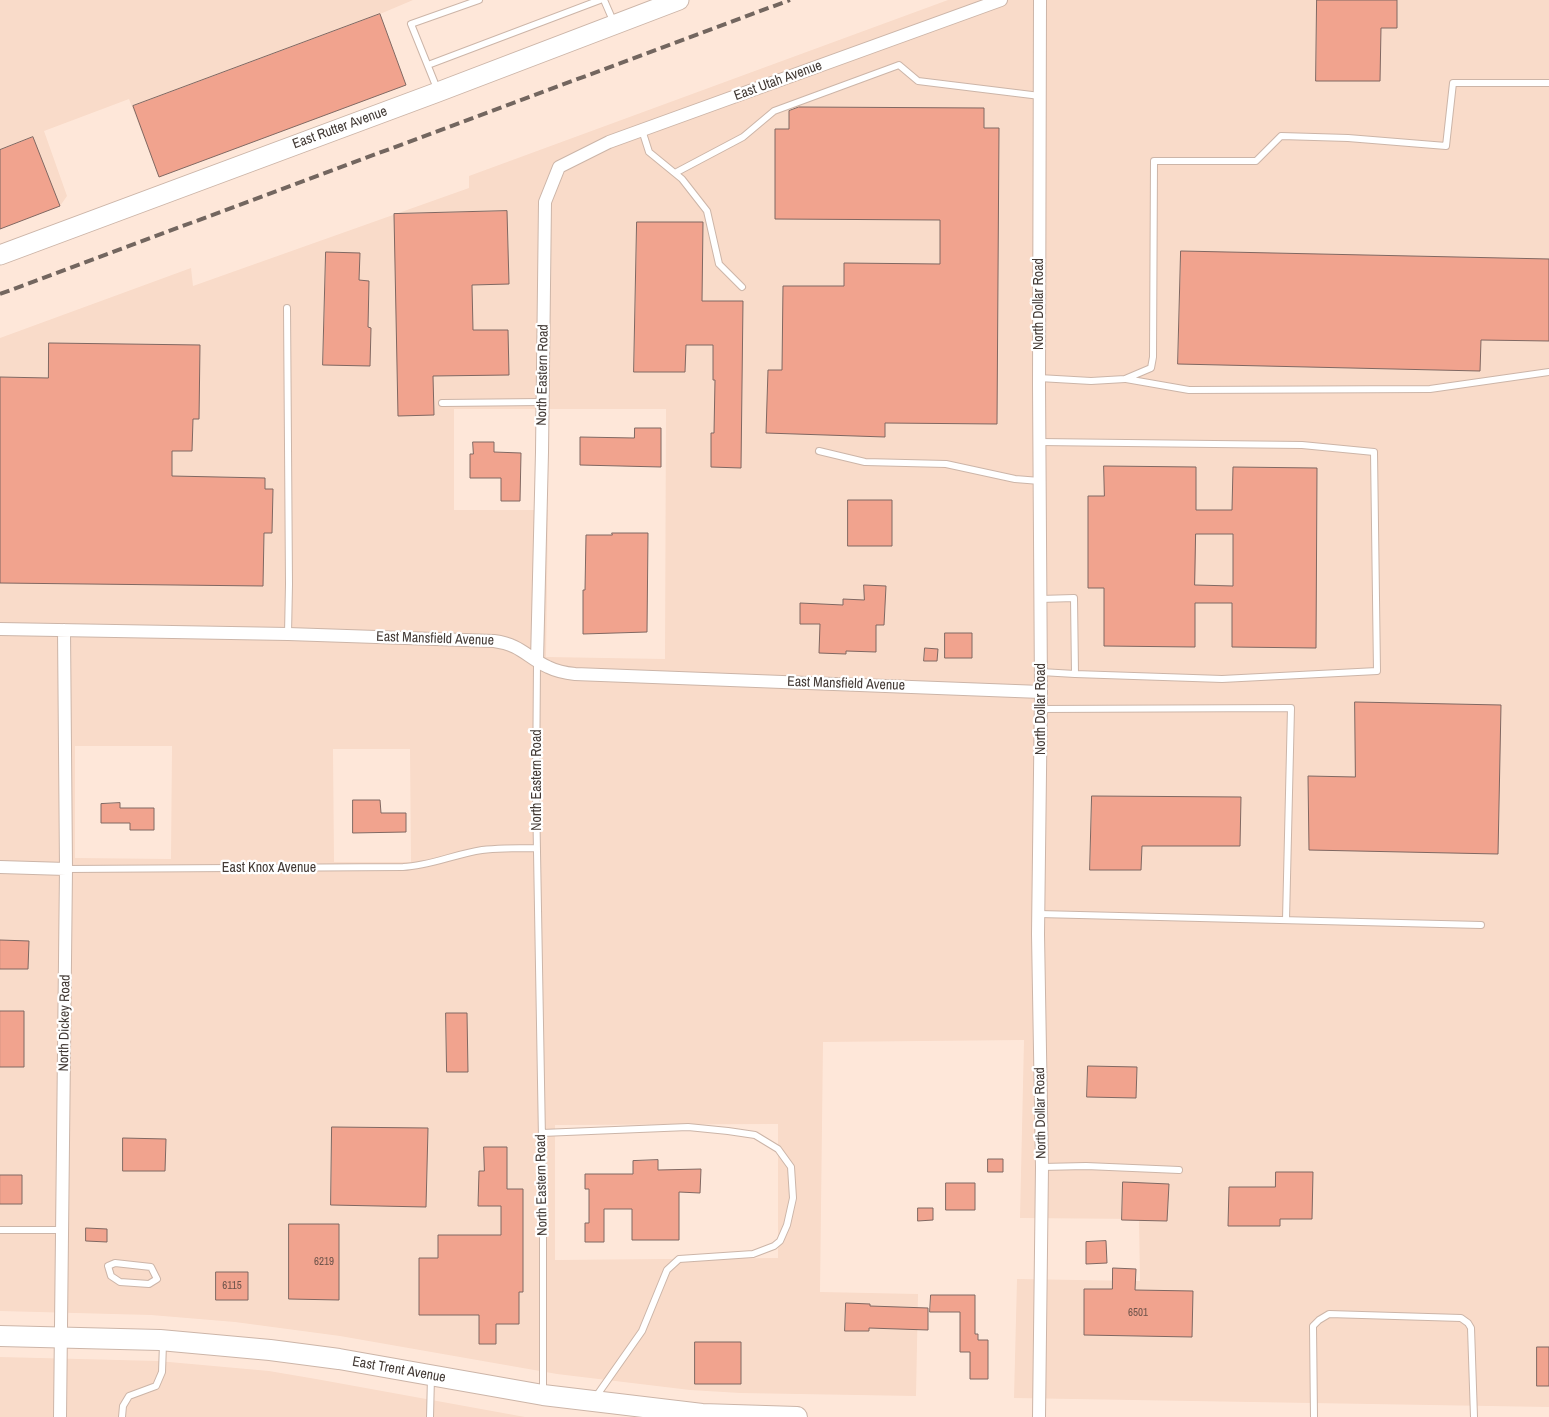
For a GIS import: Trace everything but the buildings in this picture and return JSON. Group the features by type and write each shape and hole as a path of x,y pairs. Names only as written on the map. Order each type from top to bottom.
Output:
{"main road":[{"name":"East Trent Avenue","path":"0,1336 163,1340 270,1350 339,1359 543,1395 702,1414 797,1417"}],"street":[{"name":"East Rutter Avenue","path":"0,255 438,92 678,0"},
{"name":"East Utah Avenue","path":"559,167 609,142 1000,0"},
{"name":"North Dollar Road","path":"1040,0 1039,442 1041,709 1039,914 1042,1166 1040,1417"},
{"name":"North Eastern Road","path":"537,661 545,202 559,167"},
{"name":"East Mansfield Avenue","path":"0,628 288,634 494,641 516,647 554,670 575,674 1041,692"},
{"name":"North Dickey Road","path":"60,1417 66,869 64,630"},
{"name":"East Knox Avenue","path":"0,867 66,869"}],"lane":[{"path":"438,92 411,24 479,0"},
{"path":"428,65 600,0"},
{"path":"604,0 614,24"},
{"path":"675,174 744,137 774,111 899,65 918,81 1040,96"},
{"path":"1125,379 1151,368 1153,357 1154,161 1256,161 1281,136 1348,138 1446,146 1453,83 1549,83"},
{"path":"642,130 649,152 682,179 707,211 719,264 742,287"},
{"path":"287,308 290,584 288,634"},
{"path":"1039,378 1091,381 1125,379 1189,390 1430,389 1549,372"},
{"path":"442,403 542,402"},
{"path":"1039,442 1302,444 1374,452 1377,672 1222,678 1041,672"},
{"path":"819,451 865,462 946,464 1015,479 1040,481"},
{"path":"1040,599 1074,598 1075,674"},
{"name":"North Eastern Road","path":"537,661 537,848 542,1133 543,1395"},
{"path":"1041,709 1291,708 1286,920"},
{"name":"East Knox Avenue","path":"66,869 402,867 427,864 482,850 537,848"},
{"path":"1039,914 1481,925"},
{"path":"542,1133 688,1127 728,1131 755,1136 770,1144 778,1149 790,1167 794,1198 787,1225 780,1240 774,1246 753,1254 679,1259 667,1270 642,1331 593,1401"},
{"path":"1042,1166 1179,1170"},
{"path":"0,1230 62,1230"},
{"path":"115,1263 151,1268 157,1279 149,1284 120,1282 111,1276 108,1266 115,1263"},
{"path":"1314,1417 1313,1326 1329,1314 1461,1318 1471,1328 1474,1417"},
{"path":"122,1417 123,1406 129,1396 156,1386 162,1372 163,1340"},
{"path":"430,1417 431,1376"}],"shaded area":[{"path":"0,0 413,0 380,14 406,85 159,177 129,99 44,131 67,196 60,206 0,229"},
{"path":"948,0 1549,0 1549,1407 1014,1398 1017,1279 1140,1281 1139,1219 1020,1218 1024,1040 823,1042 820,1292 918,1294 916,1396 740,1393 690,1390 557,1374 340,1336 235,1322 151,1315 0,1311 0,338 191,268 193,286 469,188 469,176","holes":["454,409 666,409 665,659 546,657 548,510 454,510","75,746 172,746 171,859 75,858","333,749 410,749 411,862 334,862","778,1124 778,1258 555,1260 555,1125"]},
{"path":"0,1357 158,1361 269,1371 525,1417 0,1417"}],"railway":[{"path":"0,294 790,0"}]}
